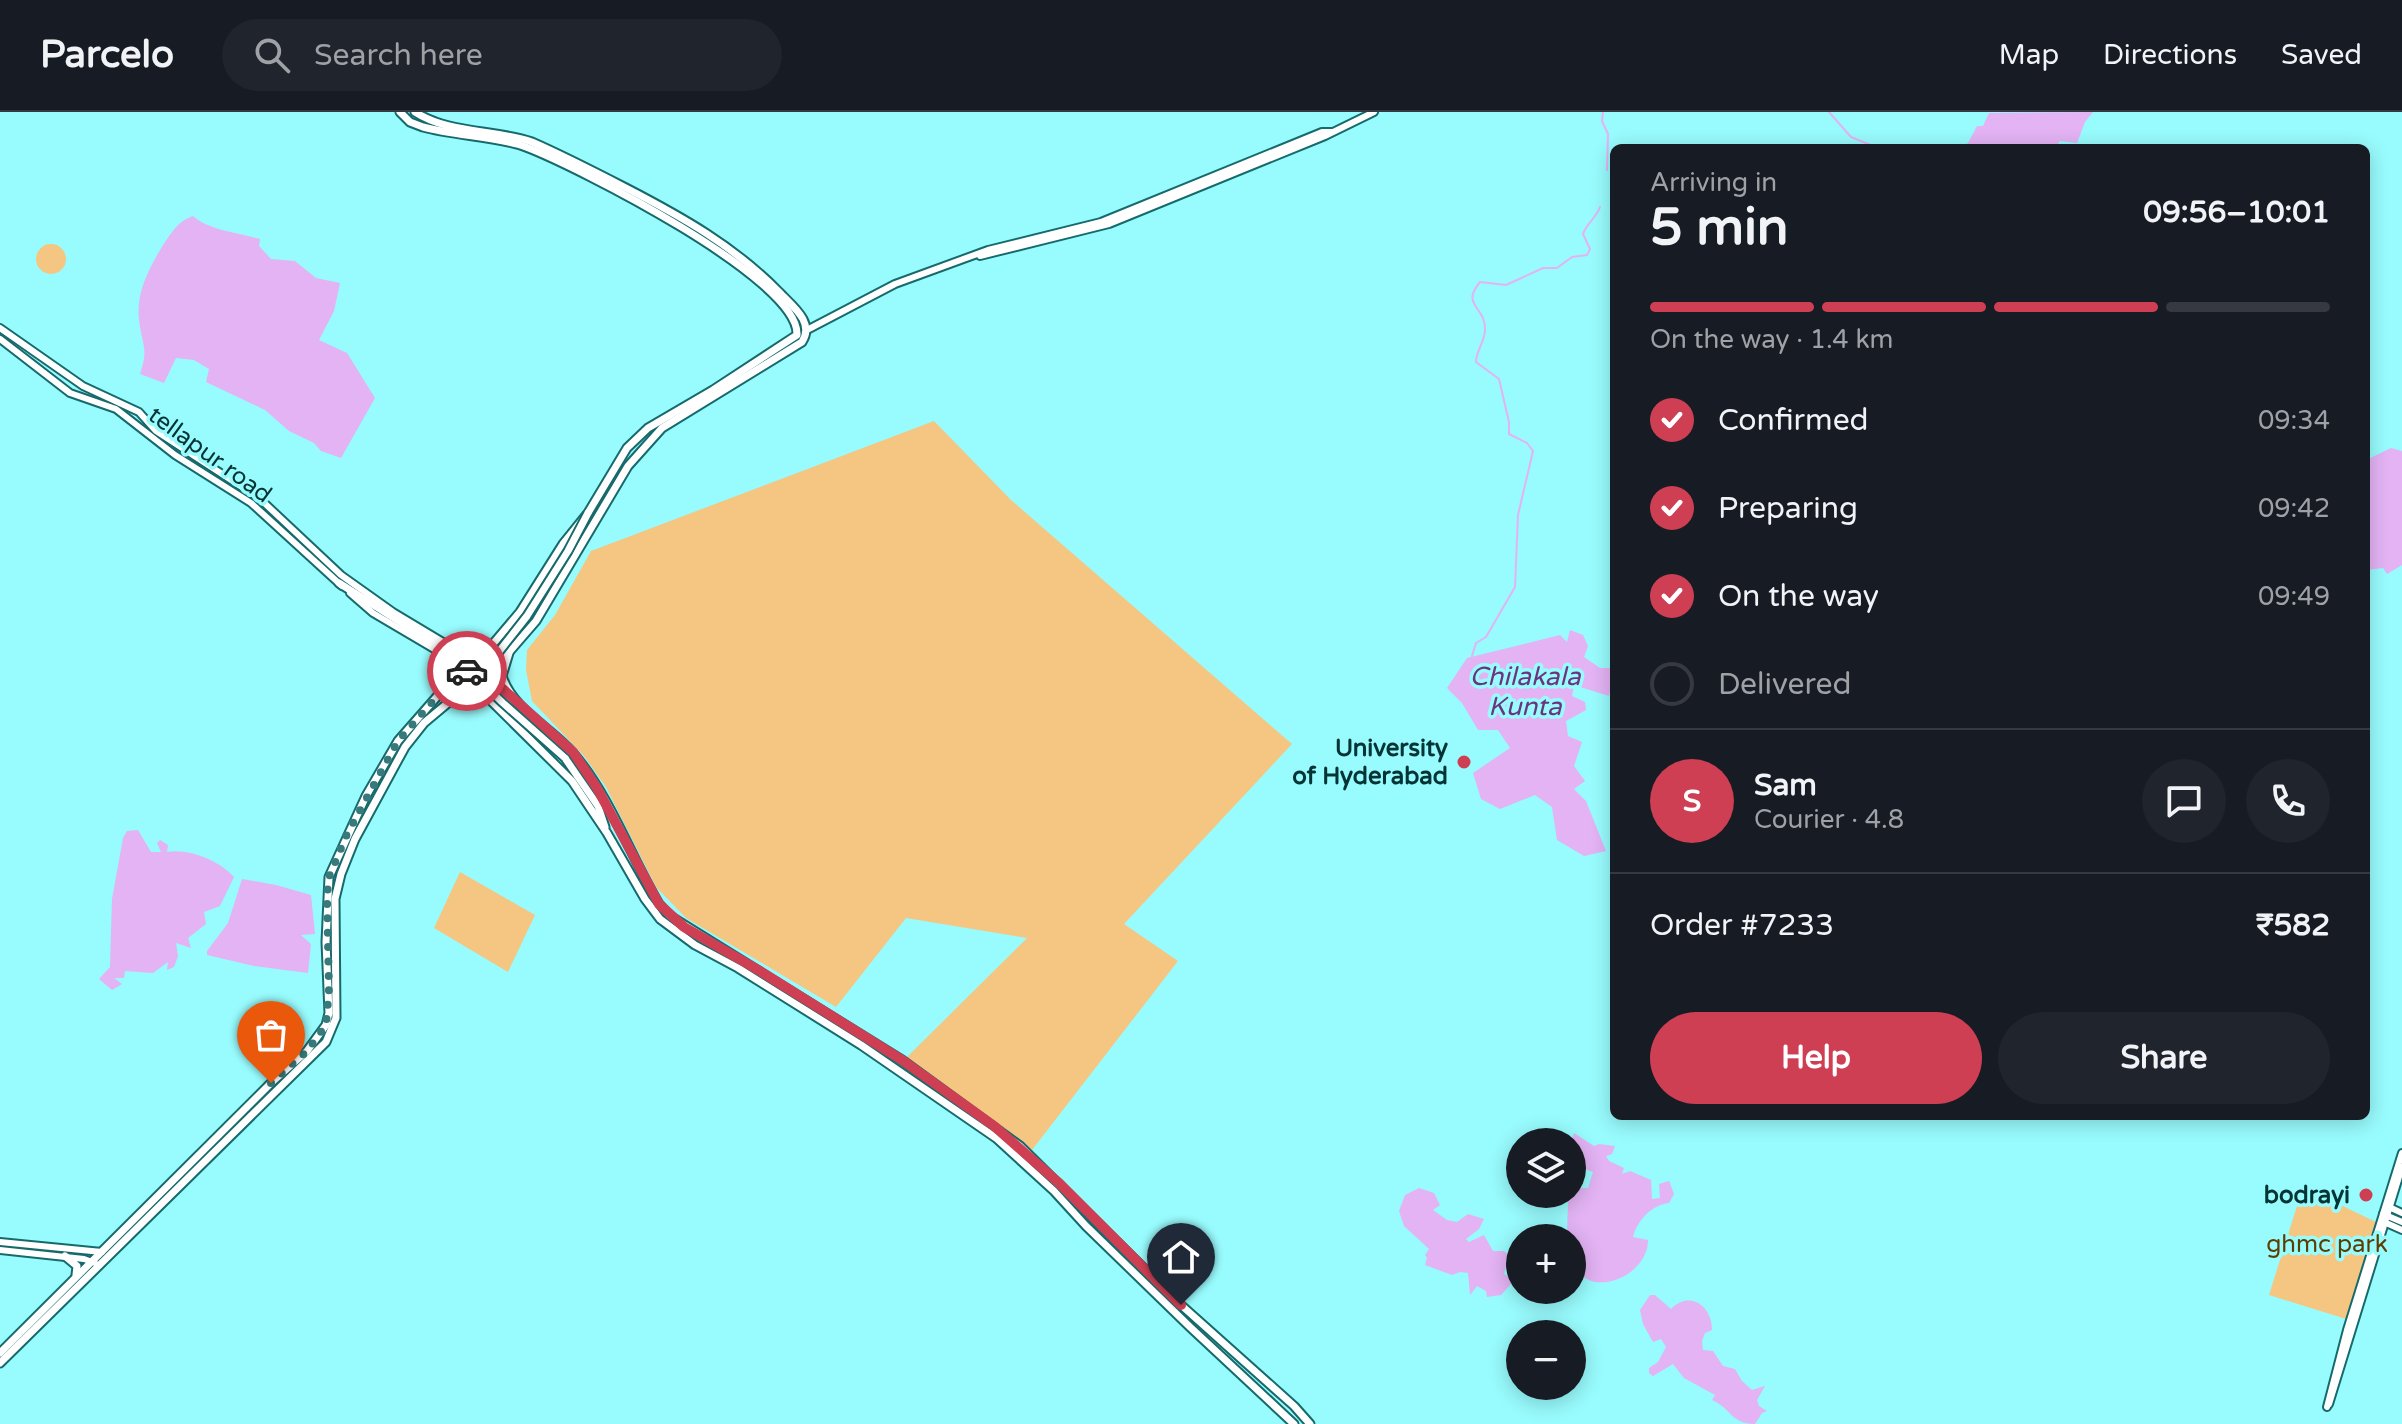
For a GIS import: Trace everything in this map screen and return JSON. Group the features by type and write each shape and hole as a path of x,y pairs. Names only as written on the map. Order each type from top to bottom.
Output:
{"main road":[{"path":"400,112 410,122 423,127 459,135 508,139 691,231 768,290 792,318 797,333 793,340 648,428 623,453 527,616 496,653 490,672 493,693"},
{"path":"0,1353 75,1277 96,1263 102,1252 116,1243 326,1042 336,1018 335,899 347,857 405,747 424,723 510,651 536,621 628,466 645,445 662,428 802,342 807,330 801,316 755,269 717,238 677,214 565,157 508,139 437,123 415,112"},
{"path":"0,1363 307,1051 326,1025 329,989 327,896 335,862 366,796 398,741 441,692 475,664 520,612 563,544 588,513"},
{"path":"339,583 458,660 565,758 598,806 607,833"},
{"path":"510,651 502,676 513,697 573,752 597,788 659,904 684,927 902,1060 1009,1139 1059,1183 1181,1305 1310,1424"},
{"path":"472,682 572,781 654,912 682,937 874,1053 1003,1146 1054,1191 1147,1285 1294,1424"},
{"path":"724,962 730,953"},
{"path":"1003,1146 1009,1139"},
{"path":"65,1256 77,1266 75,1277"}],"street":[{"path":"807,330 895,284 972,257 1109,224 1374,112"},
{"path":"0,328 83,386 139,412 156,431 259,498 341,575 475,664 513,697"},
{"name":"tellapur road","path":"0,339 70,393 116,409 180,459 251,503 373,613 434,649 472,682"},
{"path":"180,459 186,450"},
{"path":"2396,1189 2402,1153"},
{"path":"2351,1326 2332,1400 2327,1407 2351,1326 2385,1216 2402,1167"},
{"path":"2385,1216 2402,1213"},
{"path":"2385,1216 2402,1222"},
{"path":"2385,1216 2402,1230"},
{"path":"0,1242 102,1252"},
{"path":"0,1250 65,1256 96,1263"}],"green space":[{"path":"51,244 62,248 66,259 62,270 51,274 40,270 36,259 40,248"},
{"path":"934,421 1011,500 1292,744 1124,924 1178,961 1032,1150 904,1060 1027,938 906,918 836,1007 686,918 656,887 606,787 584,756 532,701 526,670 527,650 555,615 591,551"},
{"path":"460,872 535,915 508,972 434,928"},
{"name":"ghmc park","path":"2303,1187 2376,1222 2346,1319 2269,1295"}],"water":[{"path":"2093,112 2085,122 2077,143 1966,144 1977,126 1983,126 1989,113"},
{"path":"193,216 215,228 260,239 259,246 271,259 295,261 316,278 340,283 334,311 319,340 347,353 375,398 341,458 321,451 314,443 289,431 265,410 206,382 209,369 194,360 176,358 164,383 140,374 144,352 139,309 145,281 172,231"},
{"path":"2391,448 2402,451 2402,565 2387,574 2383,568 2370,570 2370,458"},
{"name":"Chilakala Kunta","path":"1570,630 1583,635 1588,646 1584,657 1600,668 1610,668 1609,696 1574,685 1572,696 1585,702 1586,710 1566,721 1568,736 1582,742 1574,766 1585,781 1574,789 1586,801 1606,851 1584,856 1557,840 1552,807 1535,795 1500,809 1481,799 1473,773 1510,748 1498,730 1478,730 1462,703 1447,688 1467,658 1560,635 1567,642"},
{"path":"138,830 151,852 161,852 157,843 160,840 168,845 167,852 185,852 204,857 234,877 220,906 204,912 206,924 188,938 191,948 176,943 178,956 174,967 167,970 168,962 153,973 125,971 124,978 114,978 122,984 112,990 99,979 110,967 112,899 123,838 127,831"},
{"path":"242,879 311,895 315,934 301,935 311,944 308,973 254,966 207,955 228,923"},
{"path":"1586,1141 1594,1146 1615,1146 1612,1154 1606,1156 1609,1161 1624,1168 1622,1174 1630,1171 1651,1180 1652,1199 1660,1198 1659,1184 1669,1181 1674,1194 1669,1203 1651,1210 1638,1225 1633,1237 1648,1240 1638,1266 1627,1275 1600,1282 1586,1278 1586,1224 1567,1224 1568,1208 1586,1208 1586,1188 1593,1172 1586,1170"},
{"path":"1419,1188 1434,1193 1440,1205 1433,1210 1447,1220 1457,1222 1468,1214 1484,1219 1479,1229 1466,1239 1469,1242 1484,1235 1493,1251 1506,1253 1506,1290 1501,1295 1487,1297 1486,1291 1477,1286 1470,1295 1468,1273 1452,1275 1425,1265 1425,1255 1429,1249 1404,1226 1399,1211 1405,1195"},
{"path":"1650,1295 1655,1295 1671,1309 1685,1301 1699,1303 1704,1308 1712,1330 1705,1333 1703,1350 1713,1351 1723,1366 1735,1369 1752,1390 1765,1386 1757,1400 1759,1406 1767,1411 1755,1424 1736,1419 1712,1400 1715,1395 1684,1378 1673,1364 1653,1376 1649,1373 1649,1368 1658,1362 1666,1347 1661,1339 1653,1342 1643,1324 1640,1310"}],"waterway":[{"path":"1603,112 1602,121 1608,134 1607,170"},
{"path":"1829,112 1851,137 1868,144"},
{"path":"1472,656 1476,643 1486,637 1515,587 1518,515 1533,451 1527,443 1509,434 1499,379 1476,362 1485,330 1472,296 1480,282 1506,285 1543,268 1557,268 1572,257 1587,255 1590,249 1583,234 1600,207"}],"way so far":[{"path":"271,1083 307,1051 326,1025 329,1013 329,877 347,834 398,741 441,692 467,671"}],"place":[{"name":"University of Hyderabad","path":"1464,762"},
{"name":"bodrayi","path":"2366,1195"}],"route":[{"path":"467,671 475,664 573,752 597,788 659,904 670,916 902,1060 994,1126 1059,1183 1181,1305"}]}
